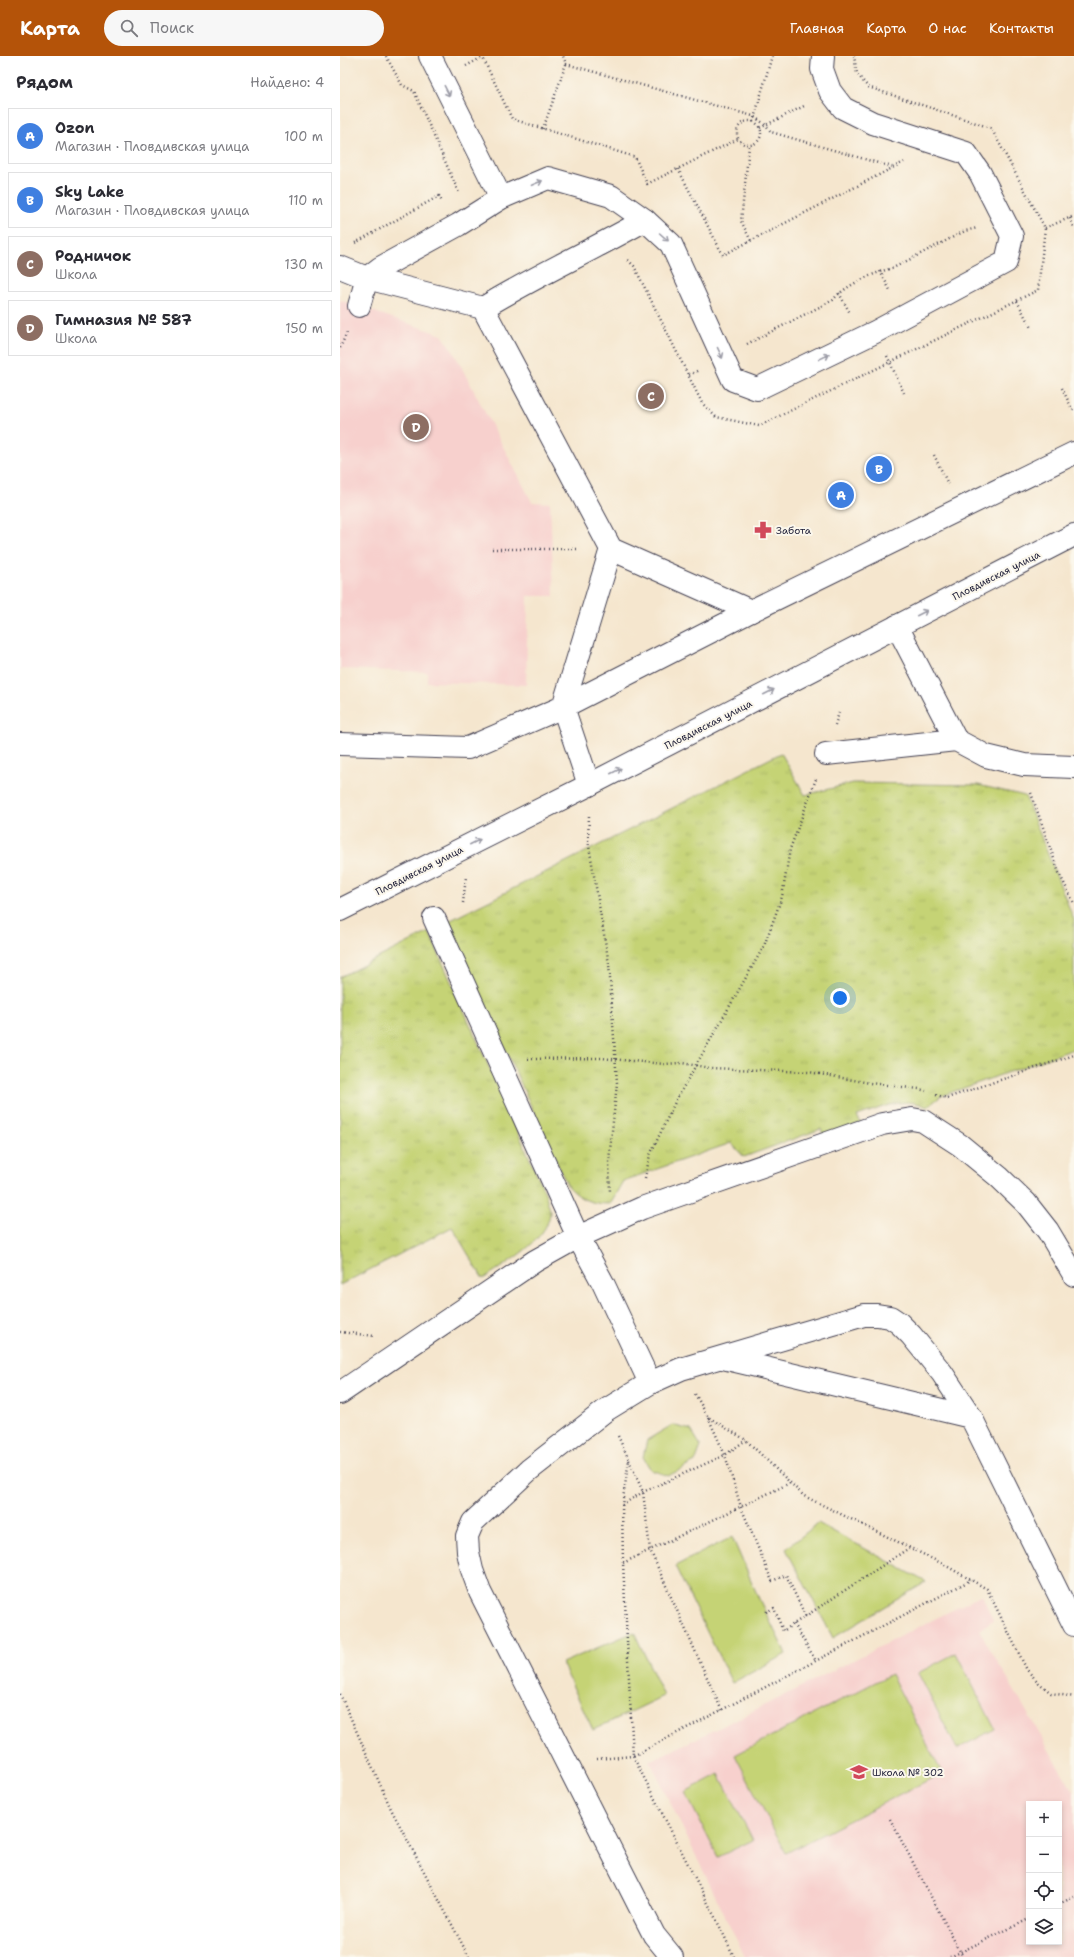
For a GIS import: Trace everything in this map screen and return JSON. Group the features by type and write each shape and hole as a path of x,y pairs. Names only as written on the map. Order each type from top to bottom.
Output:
{"street":[{"path":"430,56 501,198"},
{"path":"359,306 367,278 380,268 458,225 501,198 548,178 611,196 645,220 671,244 734,380 757,389 875,332 1006,262 1012,236 980,173 966,153 873,123 843,108 830,91 822,69 823,56"},
{"path":"340,267 367,278 483,308 514,289 611,240 645,220"},
{"path":"483,308 611,549 752,611"},
{"path":"340,744 468,748 563,707 752,611 1074,453"},
{"name":"Пловдивская улица","path":"340,910 589,785 1074,535"},
{"path":"589,785 563,707 611,549"},
{"path":"897,626 956,740"},
{"path":"826,754 956,740 986,756 1024,765 1074,767"},
{"path":"434,918 578,1237 650,1383"},
{"path":"340,1393 535,1261 610,1221 642,1208 882,1124 912,1119 923,1121 960,1145 1026,1203 1048,1231 1074,1275"},
{"path":"672,1957 654,1935 480,1592 472,1570 468,1552 467,1536 473,1522 529,1470 606,1410 650,1383 681,1369 864,1315 877,1315 890,1318 899,1323 912,1335 942,1373 971,1417 1074,1625"},
{"path":"722,1358 971,1417"}],"path":[{"path":"386,56 402,85 414,91 459,192 459,198"},
{"path":"543,129 566,64 563,56"},
{"path":"753,122 753,116 768,75 772,56"},
{"path":"611,240 634,266 702,403 716,417 759,426 1038,290 1045,228 991,128 868,87 857,74 854,56"},
{"path":"463,67 483,57 512,120 634,157 647,184 738,139"},
{"path":"566,64 753,116 766,125 771,132 893,168 723,255 678,169"},
{"path":"760,128 808,104"},
{"path":"748,121 753,122 760,128 760,137 758,141 749,146 740,142 736,134 739,125 748,121"},
{"path":"749,146 741,221 752,241"},
{"path":"1045,228 1074,216"},
{"path":"1070,218 1074,227"},
{"path":"689,375 834,300 839,293 880,271 893,268 965,231 980,227"},
{"path":"1017,301 1031,328"},
{"path":"890,363 904,393"},
{"path":"1062,388 1074,413"},
{"path":"934,454 960,508"},
{"path":"492,549 611,549"},
{"path":"642,1208 646,1173 650,1155 676,1100 764,946 782,897 790,849 807,800 826,754 839,713"},
{"path":"1024,765 1033,802 1059,873 1074,903"},
{"path":"588,840 609,964 616,1060 617,1083 609,1160 610,1221"},
{"path":"464,903 466,875"},
{"path":"912,1119 930,1107 948,1098 1074,1055"},
{"path":"497,1059 601,1058 664,1064 682,1063 696,1067 809,1072 870,1083 919,1089 948,1098"},
{"path":"681,1369 708,1417 725,1455 741,1507 772,1581 786,1575 806,1617"},
{"path":"606,1410 643,1492 650,1550 722,1711"},
{"path":"708,1417 746,1440 804,1496 909,1548 987,1589 1027,1670 1051,1693 1074,1697"},
{"path":"622,1505 643,1492 725,1455 746,1440"},
{"path":"629,1460 622,1505 623,1563 633,1756 734,1957"},
{"path":"623,1563 790,1483"},
{"path":"766,1612 774,1608 784,1631 909,1548"},
{"path":"567,1763 633,1756 971,1580"},
{"path":"794,1624 816,1661"},
{"path":"340,1694 391,1808 469,1957"},
{"path":"890,1819 963,1957"},
{"path":"1062,1903 1074,1897"},
{"path":"950,1957 1026,1920"}],"shaded area":[{"path":"340,300 442,335 453,351 532,502 550,503 554,596 528,596 526,685 427,682 427,672 340,669"},
{"name":"Школа № 302","path":"982,1595 993,1620 979,1630 1074,1793 1074,1957 745,1957 650,1761 739,1718"}],"green space":[{"path":"781,753 805,795 853,783 978,785 1025,796 1074,920 1074,1049 941,1096 927,1107 910,1102 892,1104 857,1116 861,1123 824,1137 821,1129 744,1157 731,1143 623,1181 610,1204 592,1202 582,1198 568,1187 447,922"},
{"path":"429,932 546,1195 550,1213 542,1233 533,1242 523,1251 483,1279 452,1227 340,1285 340,977"},
{"path":"672,1425 691,1430 701,1446 695,1462 668,1476 651,1470 643,1457 647,1440"},
{"path":"818,1523 926,1582 833,1638 786,1549"},
{"path":"732,1537 760,1601 786,1654 732,1683 675,1566"},
{"path":"634,1632 664,1696 593,1730 562,1663"},
{"path":"956,1653 995,1729 957,1749 918,1673"},
{"path":"891,1674 942,1773 786,1853 735,1755"},
{"path":"719,1774 753,1840 718,1857 685,1792"}],"place":[{"name":"Родничок","path":"651,396"},
{"name":"Гимназия № 587","path":"416,427"},
{"name":"Sky Lake","path":"879,469"},
{"name":"Ozon","path":"841,495"},
{"name":"Забота","path":"763,530"},
{"name":"Школа № 302","path":"859,1772"}]}
